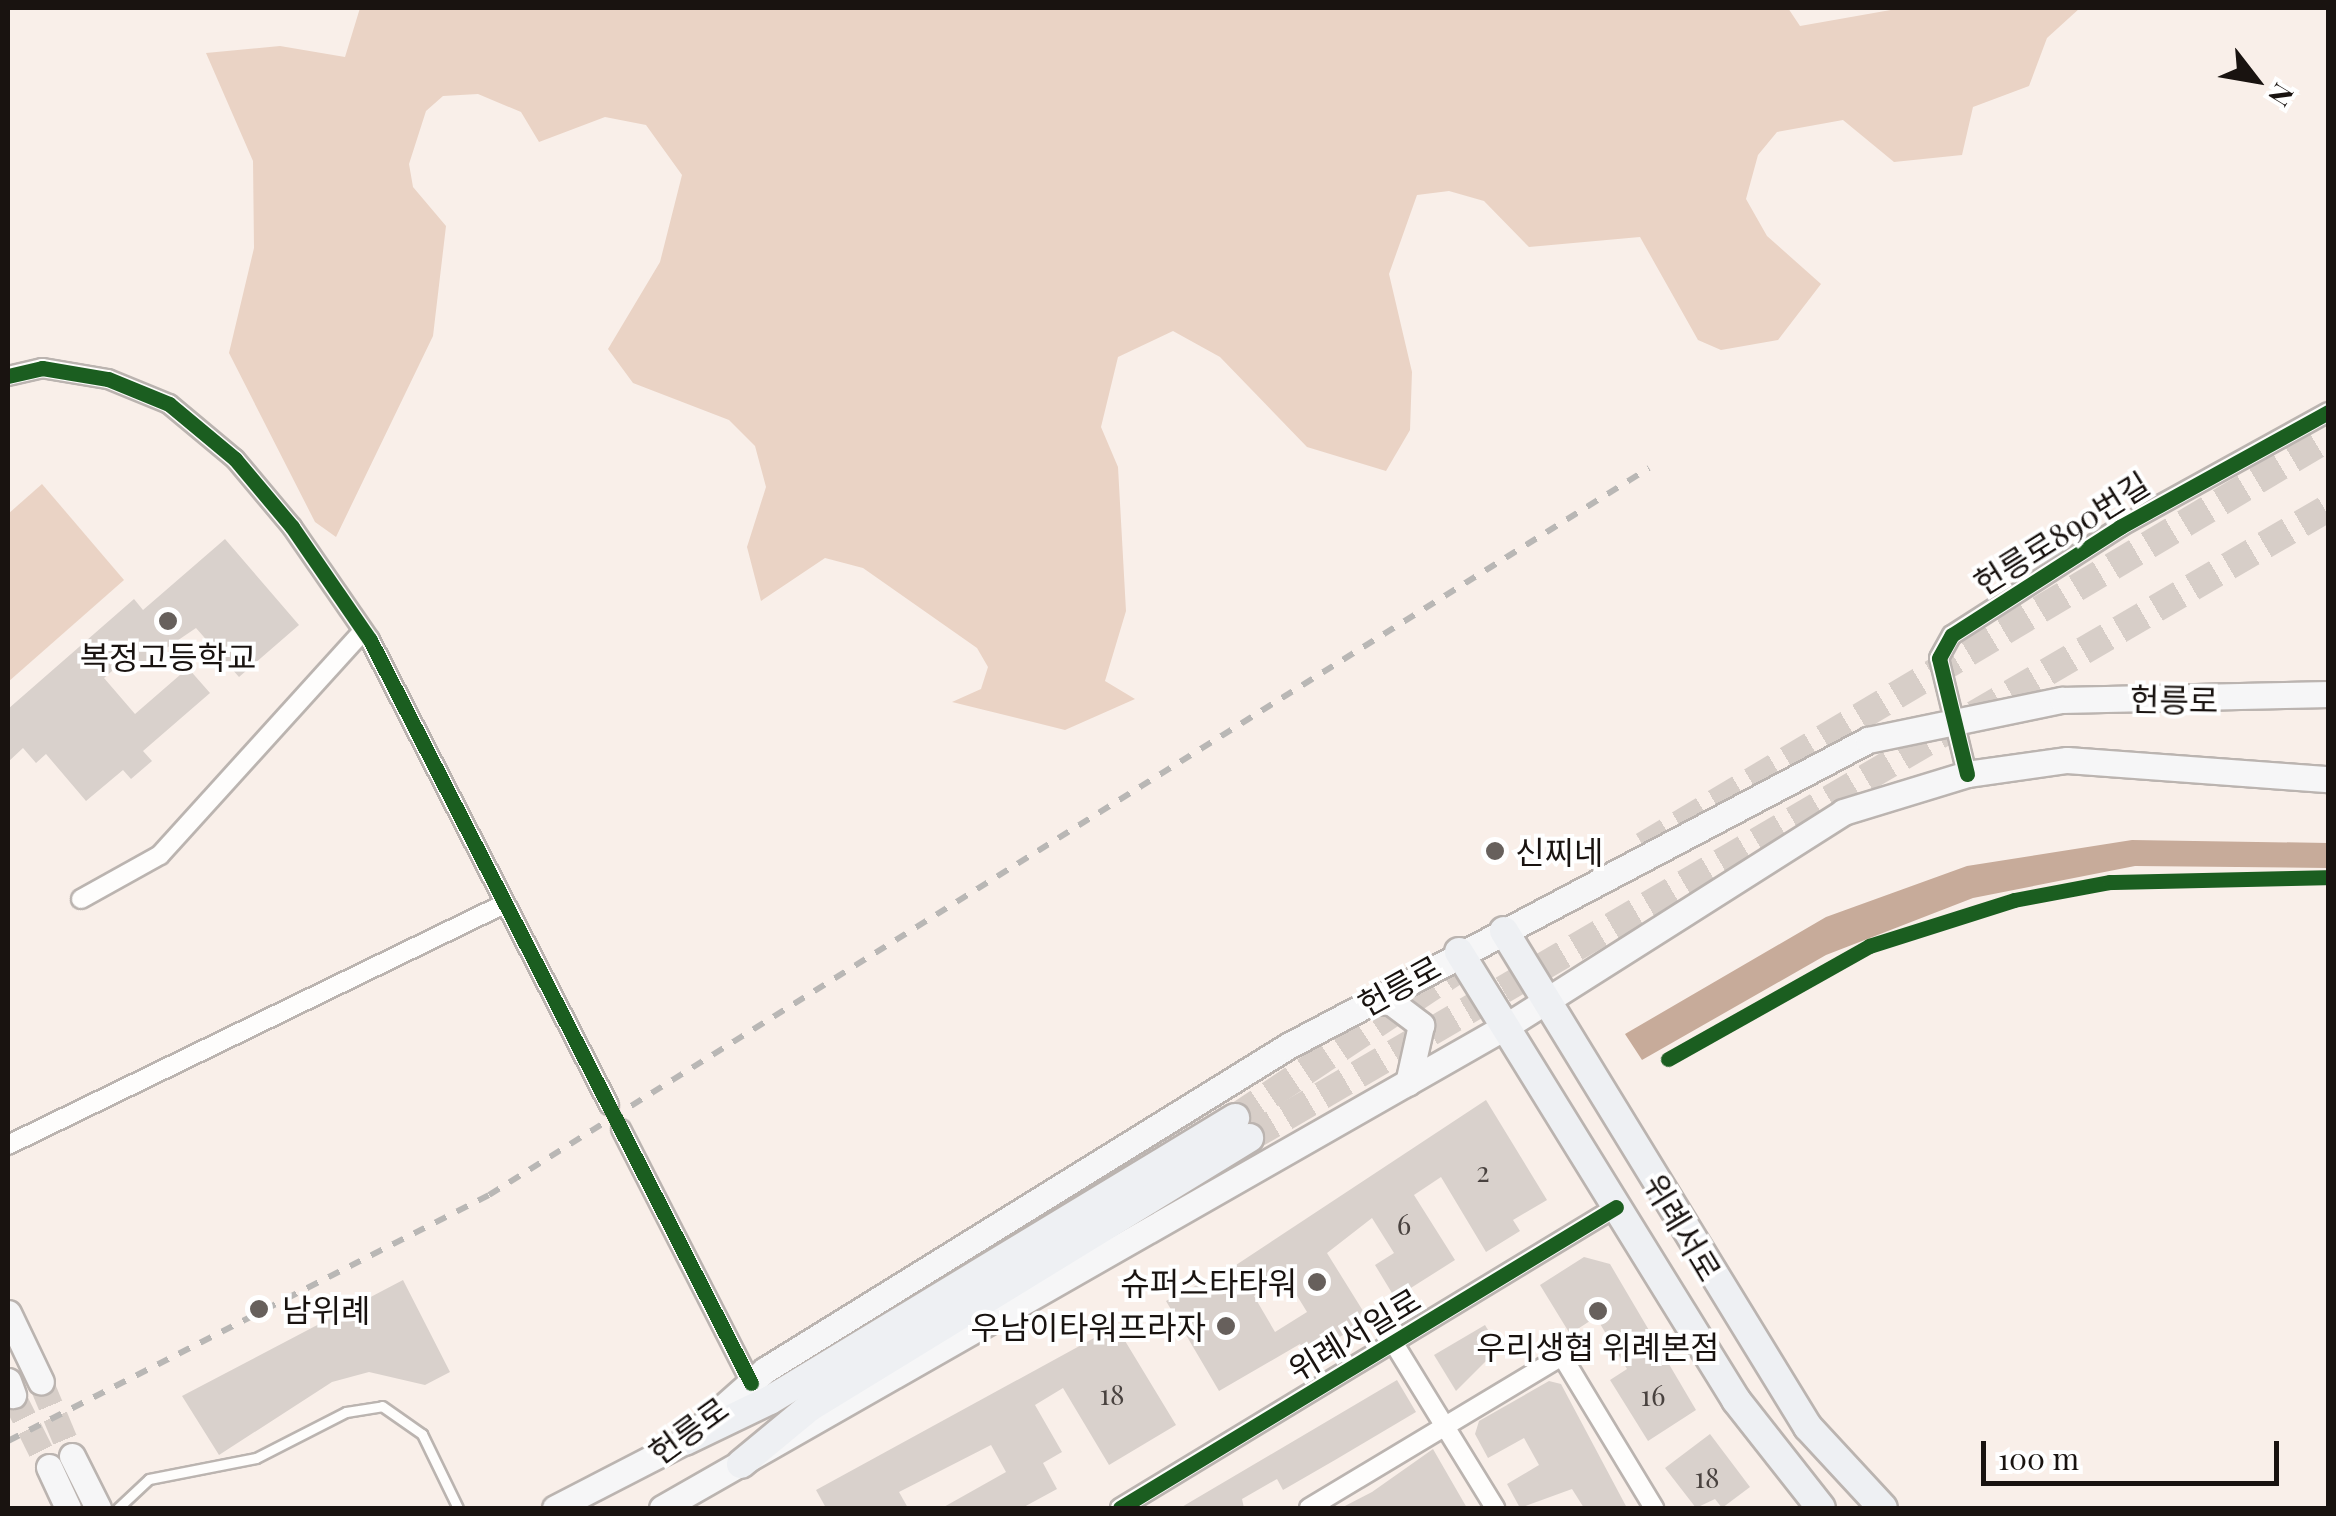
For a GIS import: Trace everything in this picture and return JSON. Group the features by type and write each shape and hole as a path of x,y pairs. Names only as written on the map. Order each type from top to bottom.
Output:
{"main road":[{"name":"헌릉로","path":"555,1508 685,1441 751,1383 1370,1001 1459,952 1619,879 1868,740 2062,700 2328,694"},
{"name":"헌릉로","path":"662,1508 1508,1025 1843,812 1967,774 2067,760 2328,779"},
{"name":"위례서로","path":"1504,931 1799,1413 1883,1508"},
{"name":"위례서로","path":"1459,952 1508,1025 1736,1400 1821,1508"},
{"path":"1370,1001 1391,1002 1420,1025 1408,1083"},
{"path":"685,1441 770,1400 1242,1128 810,1407 741,1464"},
{"path":"8,1313 41,1382"},
{"path":"68,1508 61,1462 98,1508"}],"street":[{"path":"8,376 75,374 168,404 235,459 363,631 609,1105"},
{"name":"헌릉로890번길","path":"1967,774 1939,658 1952,635 2120,526 2328,412"},
{"path":"81,899 160,854 363,631"},
{"path":"8,1145 502,905"},
{"path":"621,1129 751,1383"},
{"name":"위례서일로","path":"1120,1508 1616,1207"},
{"path":"1393,1342 1495,1508"},
{"path":"1309,1508 1562,1356 1654,1508"}],"lane":[{"path":"118,1508 149,1479 256,1458 346,1412 382,1406 422,1434 458,1508"}],"shaded area":[{"path":"360,8 1788,8 1800,26 1902,8 2080,8 2047,38 2029,86 1973,107 1962,155 1894,162 1843,120 1777,132 1758,155 1746,199 1767,236 1821,284 1778,340 1721,350 1698,340 1640,237 1529,247 1484,201 1449,191 1417,195 1389,274 1412,372 1410,430 1386,471 1307,447 1220,357 1173,331 1118,357 1101,427 1118,467 1126,611 1105,681 1135,699 1065,730 952,702 981,689 988,667 977,648 863,568 825,558 761,601 747,547 766,487 755,446 729,420 633,383 608,349 660,262 682,175 646,125 605,117 539,142 521,112 478,94 443,96 426,111 409,164 413,187 446,226 433,336 336,537 315,522 229,353 254,248 253,161 206,53 280,46 345,57"},
{"path":"42,484 124,580 8,682 8,514"},
{"path":"2132,840 2328,843 2328,868 2135,866 1973,898 1826,955 1642,1060 1625,1034 1826,917 1967,866"}],"building":[{"path":"225,539 299,625 239,677 196,628 137,668 128,657 104,678 135,714 188,668 210,693 143,751 152,761 131,779 123,770 86,801 46,754 36,763 23,748 8,762 8,709 134,599 143,610"},
{"path":"1486,1100 1547,1200 1513,1220 1520,1231 1486,1252 1441,1177 1414,1195 1455,1260 1395,1298 1375,1265 1394,1253 1372,1218 1327,1253 1368,1319 1308,1357 1300,1344 1219,1391 1166,1301 1236,1265","holes":["1285,1276 1307,1312 1275,1332 1254,1296"]},
{"path":"1584,1257 1610,1264 1696,1410 1648,1441 1610,1380 1627,1369 1596,1317 1570,1334 1540,1285"},
{"path":"403,1280 450,1372 425,1385 369,1372 332,1382 219,1455 182,1396"},
{"path":"1485,1325 1499,1348 1456,1391 1434,1355"},
{"path":"1116,1326 1176,1425 1109,1465 1063,1388 1035,1405 1062,1452 1043,1463 1057,1489 1022,1508 942,1508 1006,1472 991,1445 899,1492 908,1508 826,1508 816,1490"},
{"path":"1397,1380 1416,1412 1335,1460 1283,1490 1277,1479 1242,1499 1244,1508 1180,1508"},
{"path":"1549,1381 1561,1384 1627,1508 1584,1508 1572,1489 1520,1508 1507,1484 1539,1465 1524,1438 1488,1458 1475,1434 1479,1421"},
{"path":"1710,1434 1750,1487 1722,1508 1715,1499 1696,1508 1665,1468"},
{"path":"1433,1449 1467,1508 1341,1508 1372,1492"}],"tunnel":[{"path":"1643,846 2328,438"},
{"path":"1249,1138 2328,508"},
{"path":"1235,1118 1478,956"},
{"path":"41,1382 72,1456"},
{"path":"13,1395 49,1467"}],"railway":[{"path":"8,1441 489,1195 1649,468"}],"cycle path":[{"path":"8,376 42,368 108,379 169,404 235,459 292,527 370,640 751,1383"},
{"path":"1967,774 1939,658 1952,635 2120,527 2328,412"},
{"path":"1668,1059 1869,946 2014,900 2110,882 2328,877"},
{"path":"1120,1508 1616,1207"}],"place":[{"name":"복정고등학교","path":"168,621"},
{"name":"신찌네","path":"1495,851"},
{"name":"슈퍼스타타워","path":"1317,1282"},
{"name":"남위례","path":"259,1309"},
{"name":"우리생협 위례본점","path":"1598,1311"},
{"name":"우남이타워프라자","path":"1226,1326"}]}
